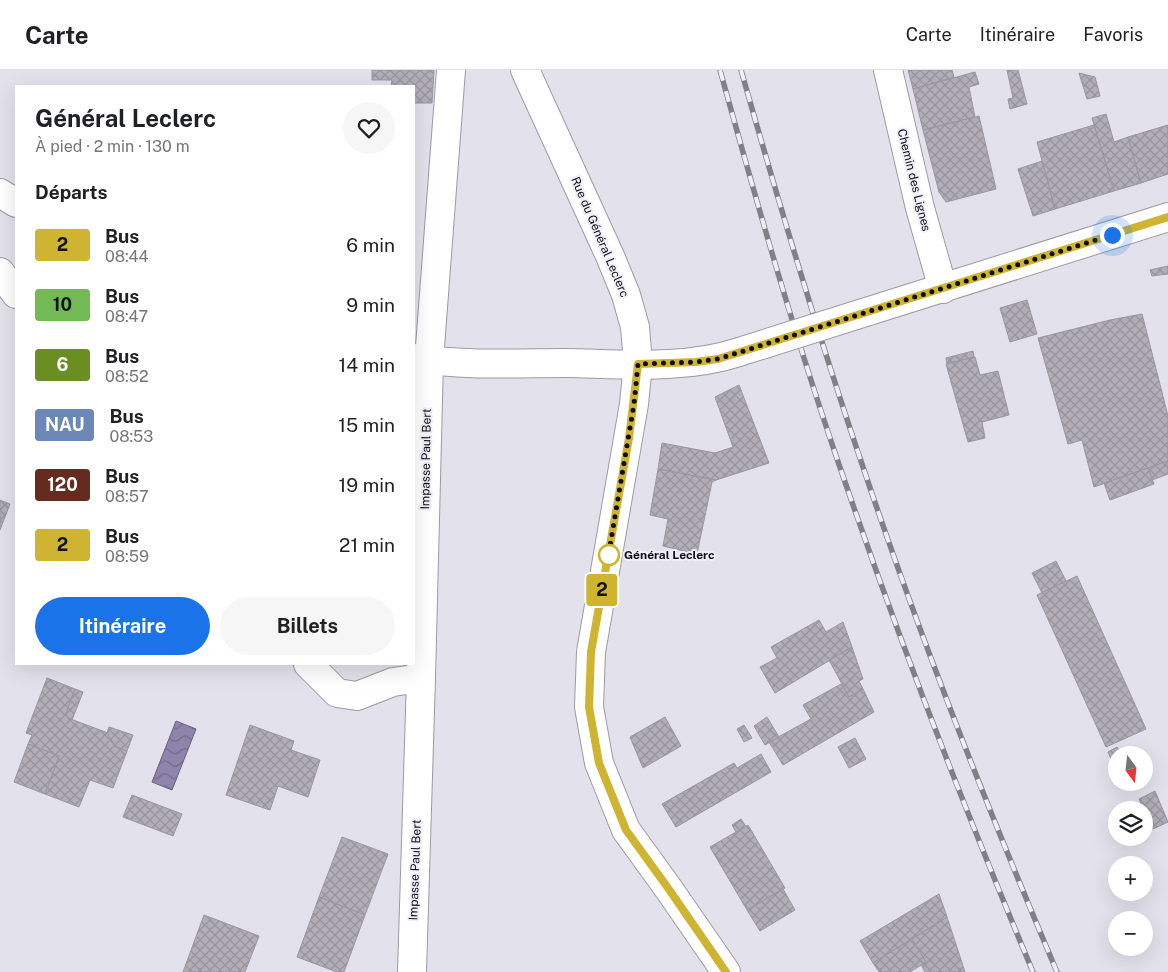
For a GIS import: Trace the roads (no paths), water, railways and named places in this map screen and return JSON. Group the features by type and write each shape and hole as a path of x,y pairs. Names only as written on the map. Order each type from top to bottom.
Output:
{"street":[{"name":"Impasse Paul Bert","path":"412,972 432,360 451,70"},
{"name":"Rue du Général Leclerc","path":"525,70 626,295 634,327 638,364 629,438 591,652 589,707 599,763 626,830 726,972"},
{"name":"Chemin des Lignes","path":"888,70 920,208 943,288"},
{"path":"0,193 15,203"},
{"path":"432,360 638,364 696,362 718,359 1168,217"},
{"path":"0,272 15,293"},
{"path":"309,665 337,693 357,696 393,682 422,678"}],"water":[{"path":"176,721 196,729 172,790 152,782"}],"railway":[{"path":"720,70 779,275 844,479 934,727 1033,972"},
{"path":"741,70 815,321 908,597 1005,848 1057,972"}],"place":[{"name":"Général Leclerc","path":"609,555"}]}
